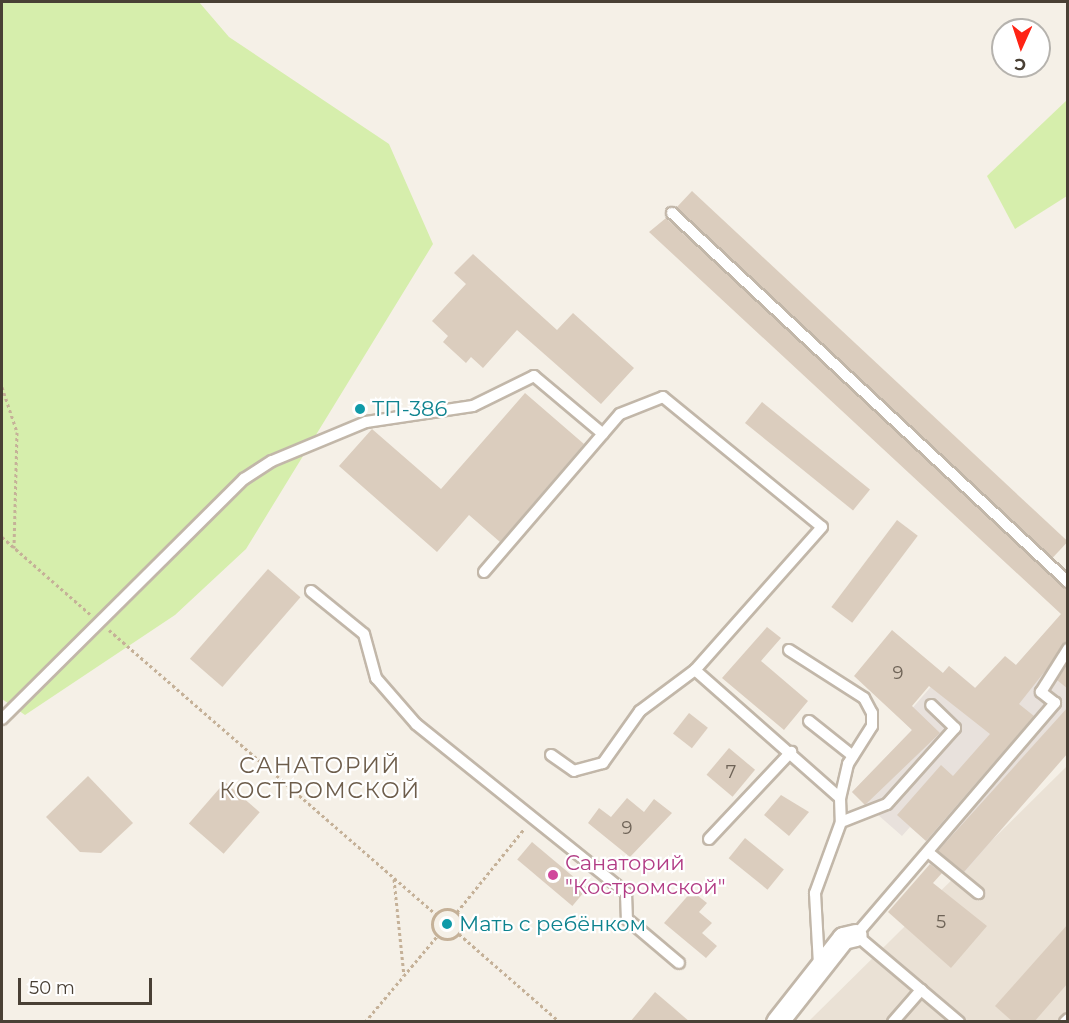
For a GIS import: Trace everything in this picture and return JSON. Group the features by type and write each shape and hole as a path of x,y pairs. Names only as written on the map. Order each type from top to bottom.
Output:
{"street":[{"path":"777,1022 843,938 856,935"}],"lane":[{"path":"672,213 1068,582"},
{"path":"2,718 244,479 272,461 366,422 472,406 534,376 603,434"},
{"path":"484,572 620,414 663,397 822,528 695,670 640,711 603,763 574,771 551,755"},
{"path":"311,591 364,634 376,678 416,724 626,893 627,919 679,963"},
{"path":"959,1022 856,935 1055,704 1041,692 1068,649"},
{"path":"789,650 868,706 873,726 853,756 840,798 841,822 815,893 820,968"},
{"path":"695,670 791,752 840,798"},
{"path":"841,822 888,804 955,728 931,705"},
{"path":"809,721 853,756"},
{"path":"709,839 791,752"},
{"path":"928,852 978,894"},
{"path":"893,1022 921,990"}],"path":[{"path":"2,387 17,432 14,548"},
{"path":"2,537 436,914 457,912 532,818"},
{"path":"394,877 404,975"},
{"path":"436,914 432,924 438,935 447,939 459,934 463,924 457,912"},
{"path":"459,934 560,1022"},
{"path":"365,1022 438,935"}],"shaded area":[{"path":"1050,627 1067,643 1067,753 964,873 910,827 902,836 852,792 912,730 902,720 949,666 997,706 1016,665"},
{"path":"1067,766 1067,1021 809,1021"}],"green space":[{"path":"2,2 199,2 229,37 389,144 433,244 246,549 175,615 25,715 2,699"},
{"path":"1067,100 1067,196 1015,229 987,176"}],"building":[{"path":"692,191 1068,542 1052,558 676,208"},
{"path":"666,218 1068,589 1068,642 1019,704 1034,716 926,841 897,815 941,765 953,776 990,734 929,686 912,706 940,733 865,805 852,792 912,730 854,676 892,630 943,673 949,666 975,688 1005,656 1016,665 1061,614 649,232"},
{"path":"473,254 557,330 573,313 634,368 601,404 517,330 483,368 471,357 466,363 443,342 448,336 432,321 466,284 454,273"},
{"path":"525,393 584,444 500,542 469,515 437,552 339,466 372,429 441,489"},
{"path":"762,402 870,489 853,510 745,423"},
{"path":"897,520 918,536 852,623 831,607"},
{"path":"268,569 300,597 222,687 190,659"},
{"path":"767,627 781,638 761,661 808,701 784,730 722,678"},
{"path":"1068,664 1068,689 1057,680"},
{"path":"1068,707 1068,753 964,872 938,851"},
{"path":"689,713 708,728 692,748 673,733"},
{"path":"729,748 755,770 733,797 707,775"},
{"path":"88,776 133,823 101,853 80,852 46,817"},
{"path":"225,782 260,812 224,854 189,824"},
{"path":"781,795 809,812 789,836 764,815"},
{"path":"627,798 644,812 654,799 672,813 630,857 588,823 599,808 611,817"},
{"path":"745,838 784,869 767,890 729,858"},
{"path":"532,842 587,888 572,906 517,860"},
{"path":"930,864 942,873 933,883 987,926 951,968 888,912"},
{"path":"692,891 707,903 699,912 712,923 702,933 717,946 706,958 664,923"},
{"path":"1068,924 1068,983 1034,1022 1013,1022 995,1006"},
{"path":"655,992 690,1022 630,1022"}],"place":[{"name":"ТП-386","path":"360,409"},
{"name":"Санаторий \"Костромской\"","path":"553,875"},
{"name":"Мать с ребёнком","path":"447,924"}],"district":[{"name":"САНАТОРИЙ КОСТРОМСКОЙ","path":"320,778"}]}
